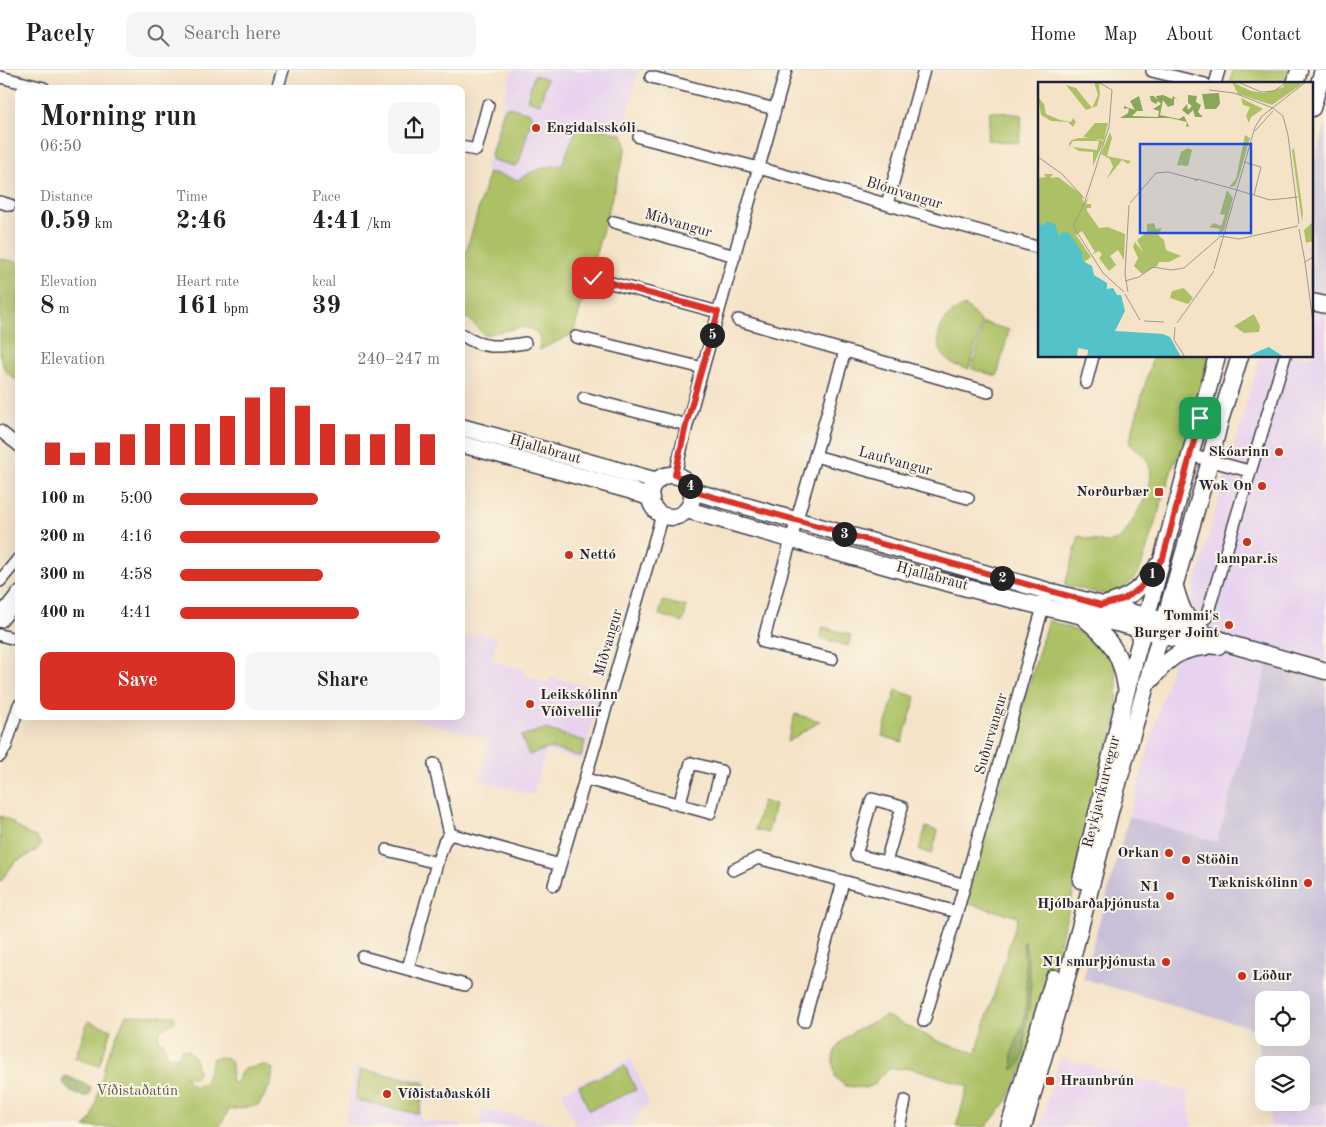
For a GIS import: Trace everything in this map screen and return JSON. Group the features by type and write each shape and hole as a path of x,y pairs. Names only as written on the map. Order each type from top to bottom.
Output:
{"main road":[{"path":"1314,101 1323,70"},
{"name":"Reykjavíkurvegur","path":"1009,1127 1071,919 1126,693 1216,358"},
{"name":"Reykjavíkurvegur","path":"1023,1127 1070,966 1111,808 1147,686 1219,424 1239,358"},
{"name":"Hjallabraut","path":"465,428 657,481"},
{"name":"Hjallabraut","path":"465,445 651,498"},
{"path":"668,475 675,475 684,479 692,491 691,503 687,510 680,515 671,517 662,514 654,508 651,492 657,481 668,475"},
{"name":"Hjallabraut","path":"692,491 797,520 1046,599 1081,616 1145,623"},
{"name":"Hjallabraut","path":"687,510 928,577 1046,599 1101,605 1145,623 1216,642"},
{"path":"1101,605 1124,599 1140,588 1163,558"},
{"path":"0,606 6,577"},
{"path":"1174,586 1180,605 1190,621 1216,642"},
{"path":"0,619 15,600"},
{"path":"1081,616 1111,642 1122,668 1126,693"},
{"path":"1147,686 1162,666 1172,657 1190,648 1216,642 1326,671"},
{"path":"1002,1127 1017,1102"}],"street":[{"path":"278,85 283,70"},
{"path":"675,475 686,425 786,70"},
{"path":"887,204 924,70"},
{"path":"1152,70 1197,82"},
{"path":"0,77 32,85"},
{"path":"651,77 775,110"},
{"path":"465,148 476,150 488,105"},
{"path":"639,136 759,168"},
{"name":"Blómvangur","path":"759,168 1038,247"},
{"name":"Miðvangur","path":"614,222 735,256"},
{"path":"593,278 718,312"},
{"path":"738,320 988,392"},
{"path":"465,337 470,341 488,346 525,343"},
{"path":"576,337 702,368"},
{"path":"832,659 763,642 845,351"},
{"path":"1086,383 1092,358"},
{"path":"1206,618 1284,358"},
{"path":"584,398 686,425"},
{"path":"0,432 15,443"},
{"path":"1190,455 1249,471"},
{"name":"Laufvangur","path":"815,456 968,498"},
{"name":"Miðvangur","path":"554,884 662,514"},
{"path":"6,577 15,564"},
{"name":"Suðurvangur","path":"924,1021 965,885 1046,599"},
{"path":"0,635 15,639"},
{"path":"0,756 6,746 15,718"},
{"path":"586,779 679,805 710,813 721,771 691,762 679,805"},
{"path":"408,968 436,863 444,842 450,834 434,764"},
{"path":"886,862 902,807 872,799 856,855 965,885"},
{"path":"450,834 560,865"},
{"path":"386,850 436,863"},
{"path":"733,870 758,858 957,912"},
{"path":"804,1021 843,882"},
{"path":"363,957 464,985"},
{"path":"899,1127 906,1101"}],"shaded area":[{"name":"Engidalsskóli","path":"512,70 639,70 622,133 579,123 562,165 544,167 530,172 518,180 485,171"},
{"path":"1326,123 1326,307 1314,304 1314,164"},
{"path":"1314,304 1326,307 1326,673 1270,657 1217,842 1129,817 1259,358 1314,358"},
{"name":"Leikskólinn Víðivellir","path":"480,633 497,638 491,660 524,670 523,675 550,683 551,677 602,691 582,761 546,751 533,795 479,780 490,740 418,720 465,720 465,639"},
{"path":"1270,657 1326,673 1326,1103 1310,1105 1310,1056 1260,1056 1259,1046 1310,1046 1310,991 1255,991 1255,1029 1083,979 1129,817 1217,842"},
{"path":"1060,1057 1187,1092 1192,1127 1040,1127"},
{"path":"631,1059 649,1102 637,1116 632,1127 576,1127 562,1092"},
{"name":"Víðistaðaskóli","path":"354,1067 427,1080 420,1120 472,1127 361,1127 345,1122"},
{"path":"1326,1103 1326,1127 1271,1127 1269,1111 1310,1111 1310,1105"},
{"name":"Víðistaðaskóli","path":"483,1109 571,1127 479,1127"}],"green space":[{"path":"1233,70 1294,70 1291,82 1230,82"},
{"path":"534,75 547,79 540,104 527,100"},
{"path":"508,107 530,113 532,117 519,163 514,166 493,160 491,155 504,109"},
{"path":"990,111 1022,115 1019,143 987,140"},
{"path":"579,123 624,135 626,148 573,334 539,350 539,336 534,331 526,328 521,327 484,335 468,318 465,319 465,256 489,172 518,180 538,170 562,165"},
{"path":"0,259 15,261 15,379 6,372 0,358"},
{"path":"966,306 982,323 969,369 950,362 943,355 938,338 944,322 950,315 957,309"},
{"path":"984,323 1009,330 997,376 972,369"},
{"path":"1152,358 1209,358 1182,449 1173,466 1139,573 1122,590 1107,595 1065,585 1079,536 1103,542 1117,540 1124,534 1141,506 1150,482 1150,466 1146,459 1129,443"},
{"path":"663,601 687,607 683,622 659,615"},
{"path":"1048,620 1085,635 1108,652 1113,660 1116,672 1118,710 1070,905 1024,1066 1007,1101 986,1127 956,1127 968,1086 912,1068 890,1069 879,1077 874,1085 865,1088 845,1086 835,1077 833,1058 835,1050 840,1043 854,1031 886,1016 942,1043 976,1053 1018,917 966,903"},
{"path":"823,627 851,635 848,646 820,638"},
{"path":"896,690 916,697 902,742 882,736"},
{"path":"795,714 820,721 787,742"},
{"path":"545,729 585,741 581,757 550,748 529,755 521,736"},
{"path":"762,801 775,805 768,833 755,830"},
{"path":"0,816 36,837 41,844 36,851 15,862 0,882"},
{"path":"926,827 938,831 932,854 919,850"},
{"path":"1025,940 1031,984 1029,1008 1022,1060 1013,1070 1012,1053 1025,1018 1027,990 1023,944"},
{"name":"Víðistaðatún","path":"126,1015 174,1016 175,1022 160,1030 158,1040 163,1042 166,1056 178,1057 181,1049 188,1050 195,1058 198,1072 195,1078 186,1076 187,1081 194,1086 205,1083 213,1058 220,1057 231,1060 232,1083 235,1083 243,1069 264,1065 273,1069 271,1084 259,1105 229,1110 219,1127 85,1127 92,1118 107,1056"},
{"path":"88,1021 111,1029 99,1066 75,1058"},
{"path":"625,1066 636,1090 589,1110 579,1086"},
{"path":"361,1069 425,1083 419,1114 355,1100"},
{"path":"66,1076 90,1086 91,1091 88,1096 80,1095 67,1089 63,1082 63,1078"}],"place":[{"name":"Engidalsskóli","path":"536,128"},
{"name":"Skóarinn","path":"1279,452"},
{"name":"Wok On","path":"1262,486"},
{"name":"Norðurbær","path":"1159,492"},
{"name":"lampar.is","path":"1247,542"},
{"name":"Nettó","path":"569,555"},
{"name":"Tommi's Burger Joint","path":"1229,625"},
{"name":"Leikskólinn Víðivellir","path":"530,704"},
{"name":"Orkan","path":"1169,853"},
{"name":"Stöðin","path":"1186,860"},
{"name":"Tækniskólinn","path":"1308,883"},
{"name":"N1 Hjólbarðaþjónusta","path":"1170,896"},
{"name":"N1 smurþjónusta","path":"1166,962"},
{"name":"Löður","path":"1242,976"},
{"name":"Hraunbrún","path":"1050,1081"},
{"name":"Víðistaðaskóli","path":"387,1094"}],"route":[{"path":"593,278 718,312 686,425 675,475 684,479 692,491 1101,605 1124,599 1140,588 1163,558 1200,418"}]}
